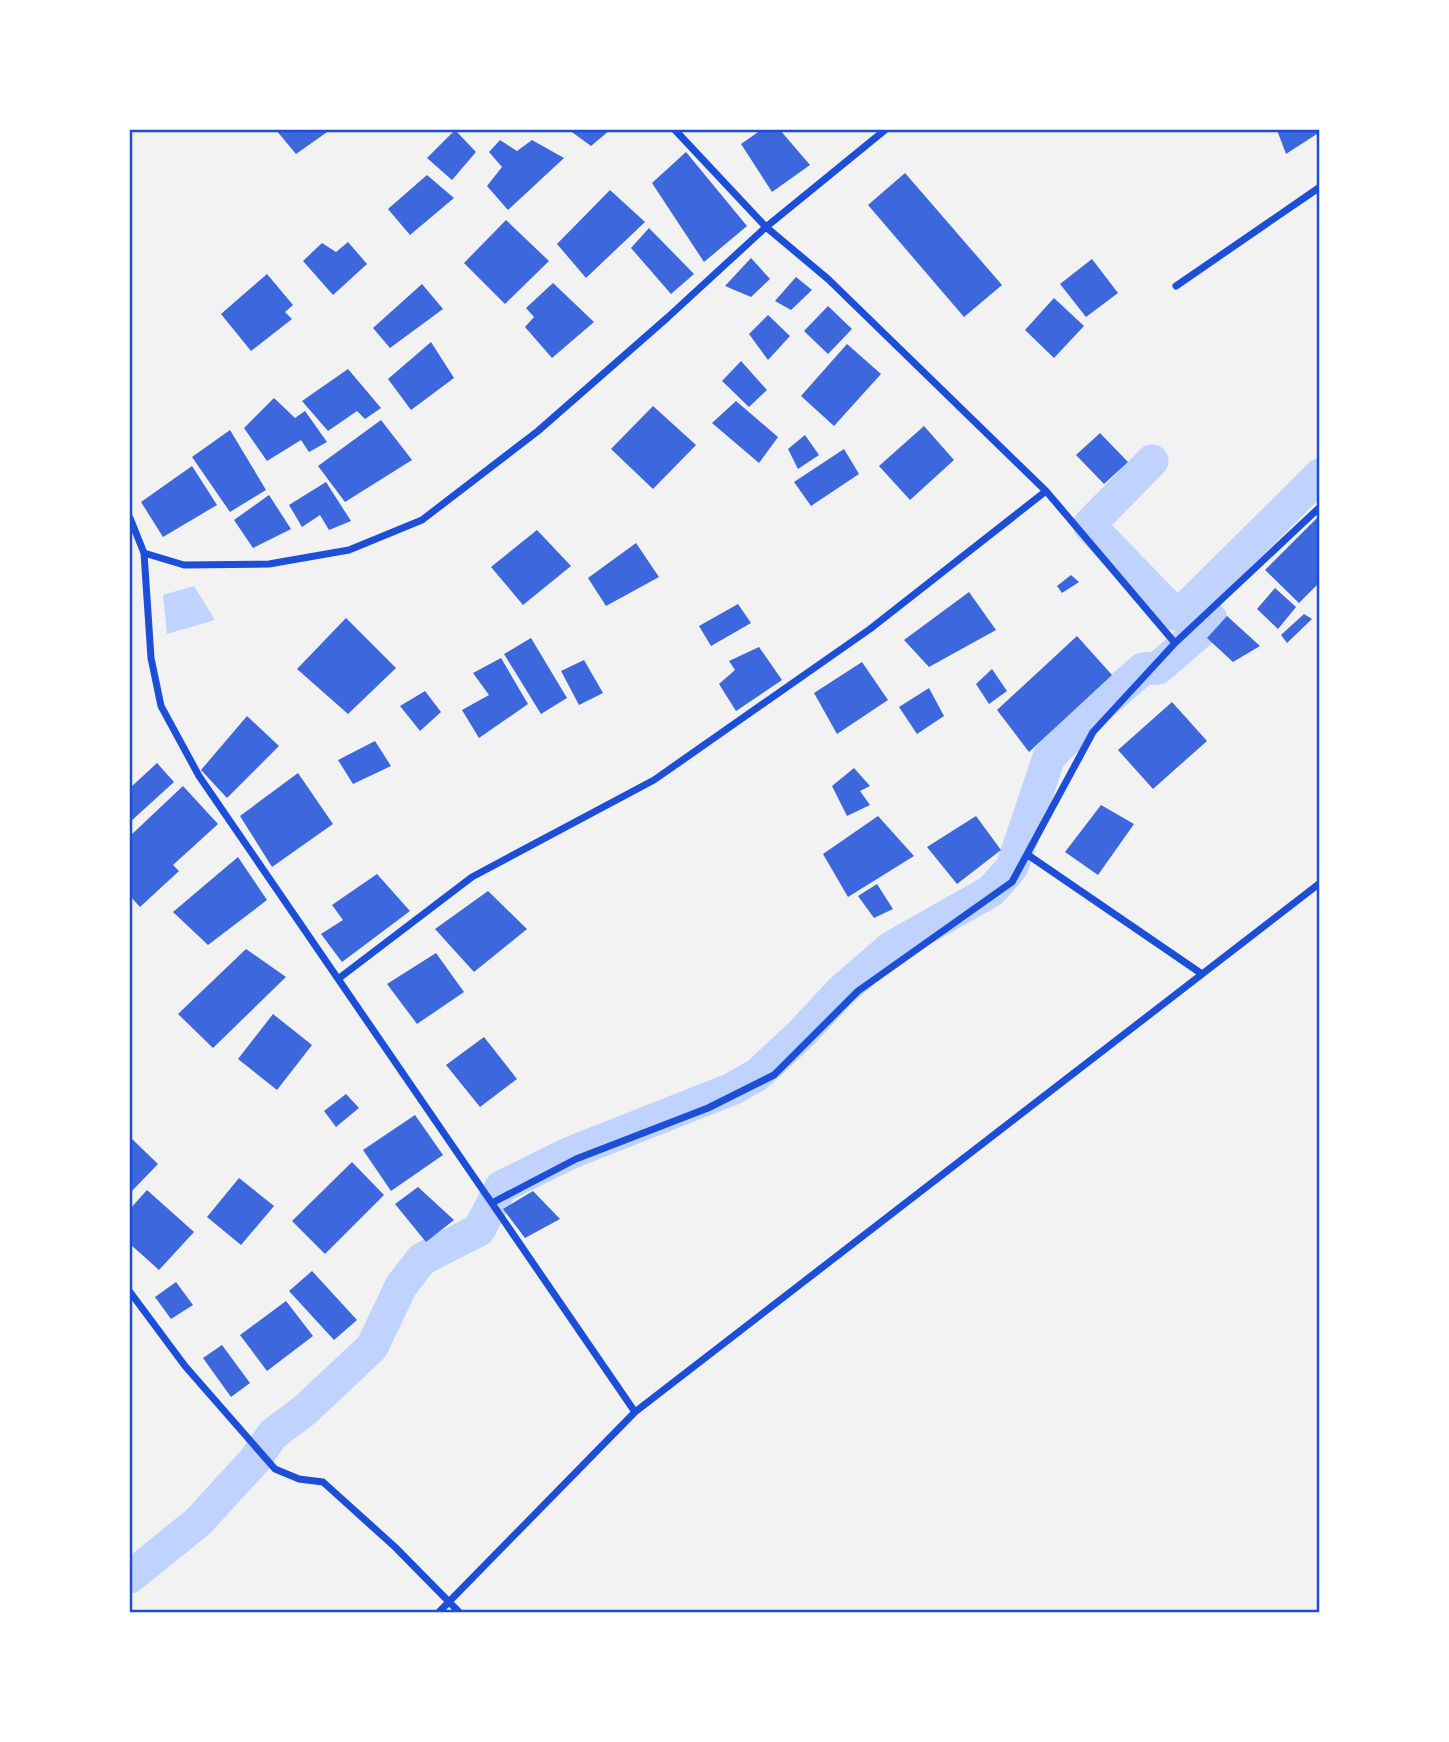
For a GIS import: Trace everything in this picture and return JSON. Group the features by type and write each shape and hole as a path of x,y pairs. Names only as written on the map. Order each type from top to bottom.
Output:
{"street":[{"path":"675,130 765,227 828,279 1046,491 1175,643"},
{"path":"144,553 184,565 269,565 349,550 422,520 538,431 667,318 765,227 886,130"},
{"path":"1176,286 1320,187"},
{"path":"338,979 472,877 654,780 870,629 1046,491"},
{"path":"492,1203 576,1159 708,1108 774,1075 858,991 1012,882 1093,732 1175,643 1320,507"},
{"path":"130,518 144,553 151,658 161,706 199,776 635,1412"},
{"path":"1028,855 1202,974"},
{"path":"439,1612 635,1412 1320,883"},
{"path":"130,1292 186,1366 275,1469 299,1479 323,1482 395,1547 459,1612"}],"water":[{"path":"194,586 215,620 167,634 163,595"}],"building":[{"path":"276,130 330,130 296,154"},
{"path":"455,130 476,152 452,180 427,158"},
{"path":"569,130 610,130 591,146"},
{"path":"761,130 780,130 810,165 772,192 741,144"},
{"path":"1277,130 1320,130 1320,132 1286,154"},
{"path":"500,140 517,151 532,140 564,158 508,210 487,186 502,167 489,152"},
{"path":"686,152 747,226 704,262 652,183"},
{"path":"905,173 1002,285 964,317 868,205"},
{"path":"427,175 454,198 410,235 388,209"},
{"path":"610,190 645,222 586,278 557,244"},
{"path":"506,220 549,261 505,304 464,263"},
{"path":"649,228 694,274 671,294 631,248"},
{"path":"348,242 367,264 333,295 303,261 322,243 336,252"},
{"path":"751,258 770,279 751,297 725,286"},
{"path":"1092,259 1118,293 1086,317 1060,284"},
{"path":"267,274 293,305 285,312 292,319 251,351 221,314"},
{"path":"796,277 812,290 791,310 775,301"},
{"path":"553,283 594,322 552,358 525,327 534,317 526,308"},
{"path":"422,284 443,309 390,348 373,328"},
{"path":"1054,298 1084,326 1054,358 1025,330"},
{"path":"828,306 852,329 828,354 804,331"},
{"path":"768,315 790,336 768,360 749,334"},
{"path":"431,342 454,378 411,410 388,379"},
{"path":"847,344 881,374 834,426 801,396"},
{"path":"741,361 767,390 749,407 722,381"},
{"path":"348,369 381,408 365,419 357,411 328,431 302,401"},
{"path":"274,398 295,418 305,411 327,442 309,452 301,440 267,461 244,428"},
{"path":"736,401 778,437 759,463 712,423"},
{"path":"653,406 696,445 653,489 611,449"},
{"path":"381,420 412,460 345,502 318,466"},
{"path":"924,426 954,460 910,500 879,466"},
{"path":"230,430 266,490 230,512 192,457"},
{"path":"1100,433 1128,462 1104,484 1076,455"},
{"path":"805,435 819,455 798,469 788,449"},
{"path":"844,449 859,474 811,506 794,482"},
{"path":"192,466 217,505 163,537 141,502"},
{"path":"326,482 351,521 329,530 320,515 302,527 289,505"},
{"path":"269,495 291,529 253,548 234,520"},
{"path":"1320,515 1320,582 1299,603 1265,570"},
{"path":"537,530 571,566 523,605 491,567"},
{"path":"636,543 659,577 606,606 588,578"},
{"path":"1071,575 1079,582 1062,593 1057,586"},
{"path":"1275,588 1296,607 1278,629 1257,609"},
{"path":"969,592 996,630 929,667 904,640"},
{"path":"738,604 751,623 711,646 699,626"},
{"path":"1304,614 1312,619 1287,643 1281,635"},
{"path":"1227,616 1260,646 1233,662 1207,638"},
{"path":"346,618 396,668 348,714 297,669"},
{"path":"1077,636 1112,675 1029,752 997,710"},
{"path":"531,638 567,698 541,714 504,654"},
{"path":"759,647 782,680 736,711 719,684 735,670 729,661"},
{"path":"501,658 528,704 479,738 462,710 489,695 473,673"},
{"path":"584,660 603,693 579,705 561,671"},
{"path":"862,662 888,700 837,734 814,693"},
{"path":"992,669 1007,691 989,704 976,684"},
{"path":"929,688 944,716 917,734 899,707"},
{"path":"425,691 441,712 420,731 400,706"},
{"path":"1172,702 1207,741 1153,789 1118,750"},
{"path":"247,716 279,746 227,798 201,770"},
{"path":"375,741 391,766 353,784 338,760"},
{"path":"157,763 174,782 130,822 130,788"},
{"path":"854,768 870,786 860,791 870,805 847,816 832,786"},
{"path":"298,773 333,824 272,867 240,816"},
{"path":"183,786 218,824 173,865 179,871 140,907 130,896 130,836"},
{"path":"1101,805 1134,824 1098,875 1065,852"},
{"path":"878,816 914,856 848,897 823,854"},
{"path":"976,816 1001,850 957,884 927,847"},
{"path":"238,857 267,900 208,945 173,912"},
{"path":"377,874 410,911 342,962 321,934 343,920 332,905"},
{"path":"877,884 893,909 874,918 858,896"},
{"path":"488,891 527,929 474,972 435,929"},
{"path":"246,949 286,977 213,1048 178,1014"},
{"path":"436,953 464,992 417,1024 387,984"},
{"path":"273,1014 312,1045 277,1090 238,1059"},
{"path":"484,1037 517,1079 480,1107 446,1065"},
{"path":"346,1094 359,1108 336,1127 324,1111"},
{"path":"415,1115 443,1155 391,1191 363,1150"},
{"path":"130,1137 158,1164 130,1193"},
{"path":"352,1162 384,1195 325,1254 292,1221"},
{"path":"239,1178 274,1206 241,1245 207,1217"},
{"path":"418,1187 454,1220 426,1242 395,1204"},
{"path":"147,1190 194,1232 159,1270 130,1244 130,1209"},
{"path":"533,1191 560,1219 525,1238 503,1209"},
{"path":"312,1271 357,1320 334,1340 289,1291"},
{"path":"176,1282 193,1305 171,1319 155,1297"},
{"path":"286,1301 313,1336 267,1371 240,1335"},
{"path":"222,1345 250,1383 231,1397 203,1358"}],"waterway":[{"path":"130,1577 198,1522 254,1461 273,1434 305,1410 372,1347 401,1286 422,1259 479,1230 501,1187 570,1153 732,1089 757,1075 801,1034 841,991 892,947 991,891 1012,867 1049,757 1102,704 1143,669 1158,668 1211,619 1184,610 1175,614 1089,525 1152,461"},
{"path":"1184,610 1320,475"}]}
